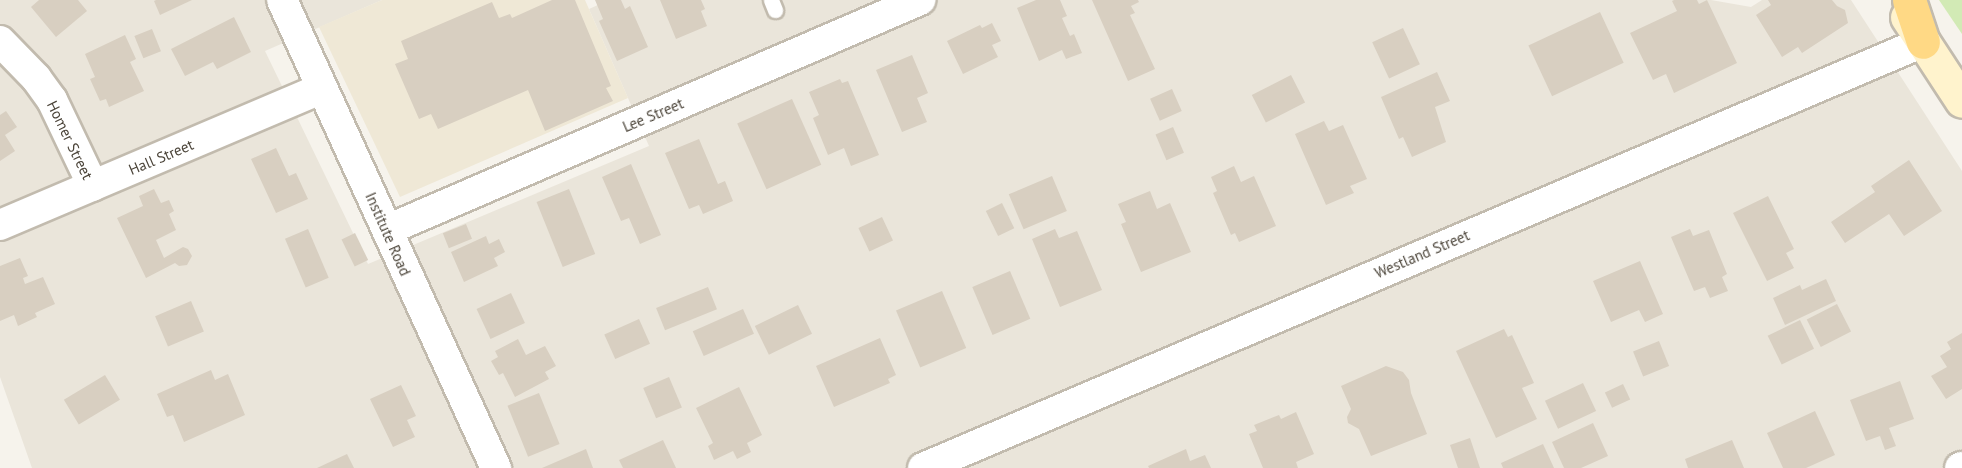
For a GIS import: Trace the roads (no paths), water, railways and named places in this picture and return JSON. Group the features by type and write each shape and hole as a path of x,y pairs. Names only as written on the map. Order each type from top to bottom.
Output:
{"highway":[{"path":"1909,0 1923,42"}],"main road":[{"path":"1896,0 1962,101"}],"street":[{"name":"Institute Road","path":"282,0 387,230 488,466"},
{"name":"Lee Street","path":"387,230 920,0"},
{"name":"Homer Street","path":"0,41 45,89 71,137 93,186"},
{"name":"Westland Street","path":"923,468 1923,42"},
{"name":"Hall Street","path":"0,225 321,89"}]}
